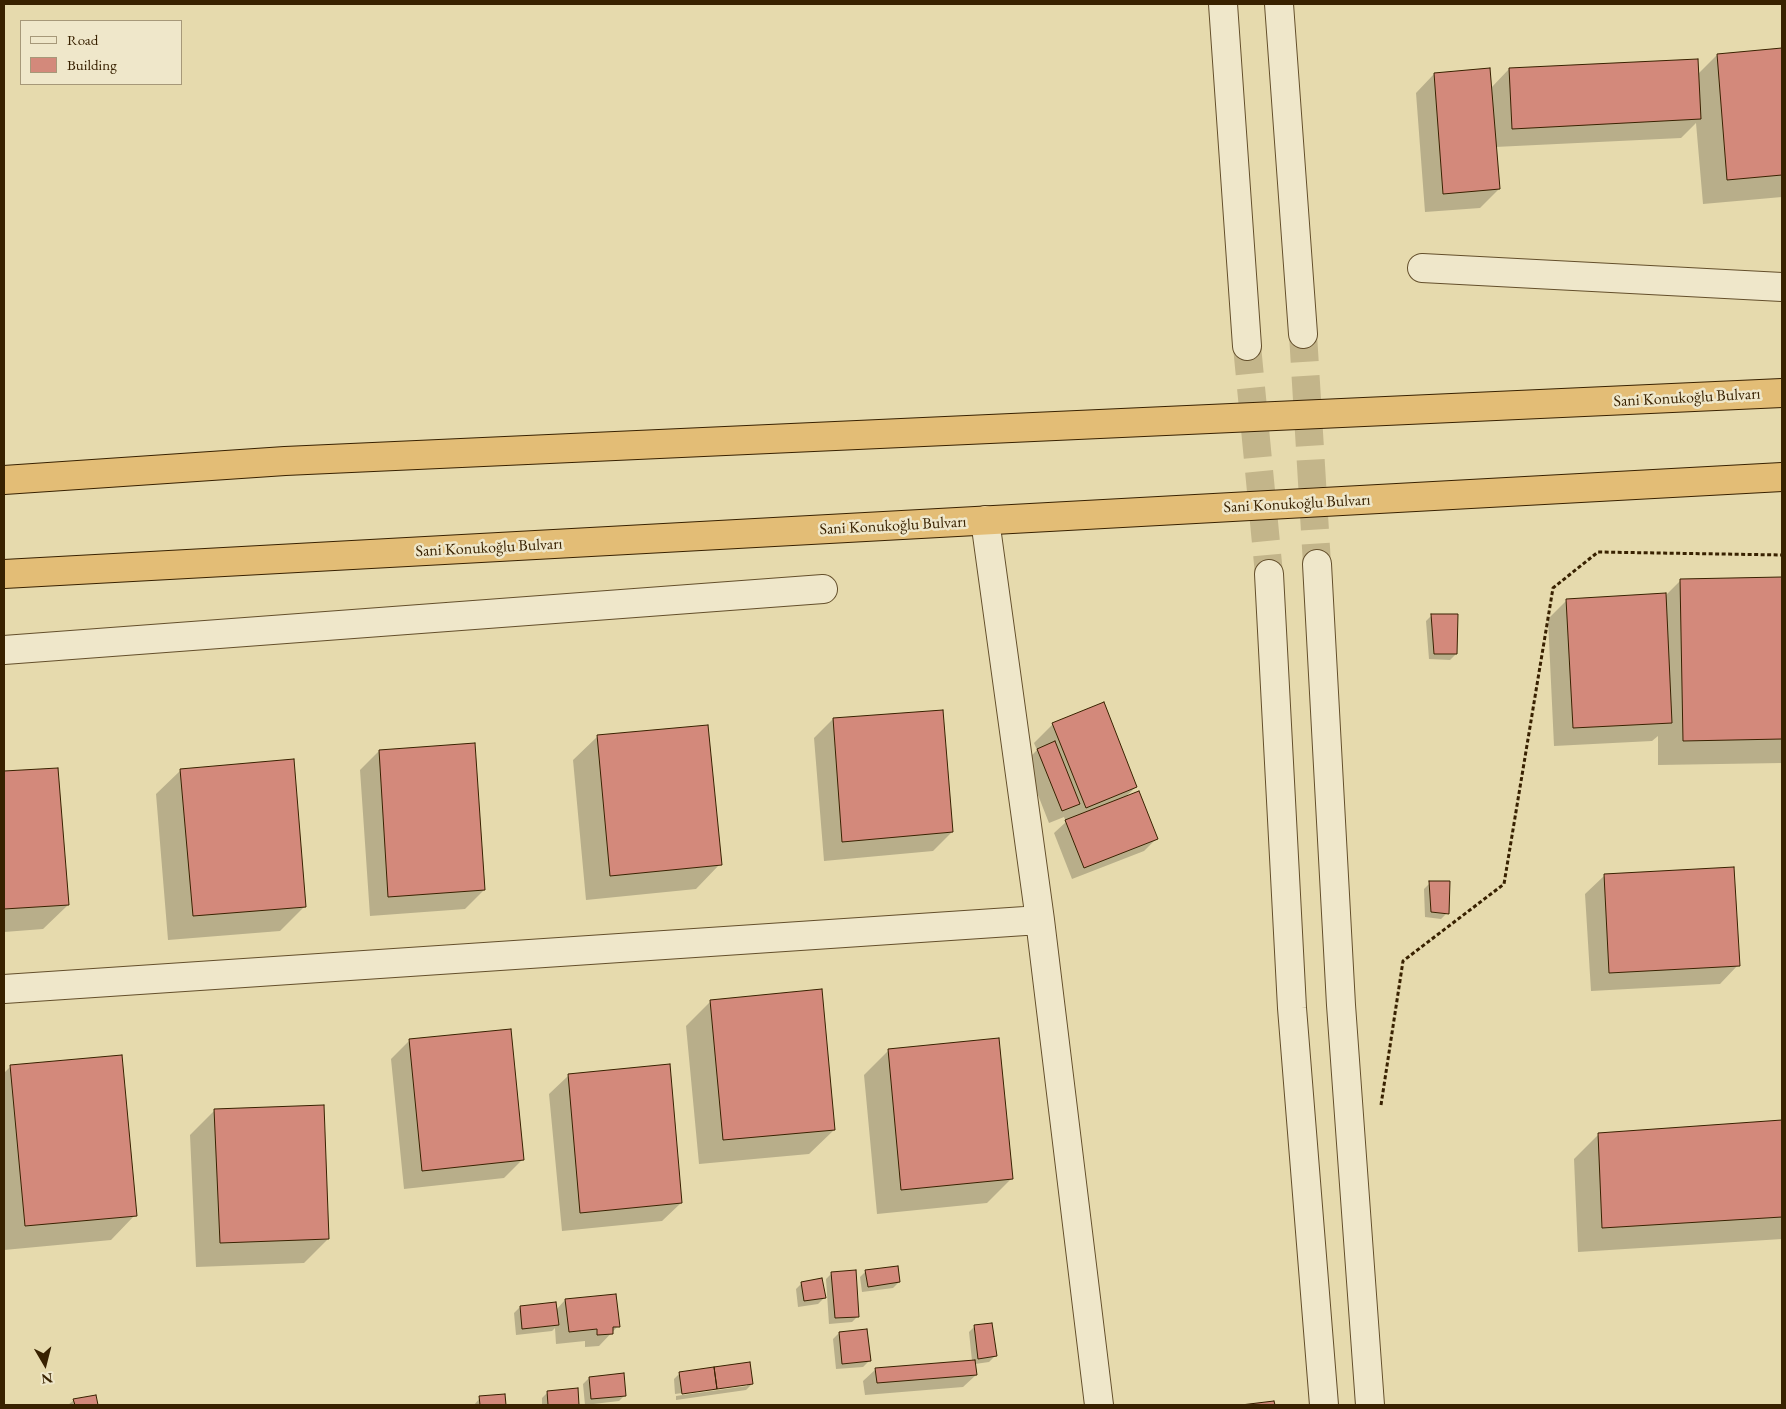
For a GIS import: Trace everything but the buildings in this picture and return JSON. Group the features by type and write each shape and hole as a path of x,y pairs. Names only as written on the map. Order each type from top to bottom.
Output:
{"highway":[{"name":"Sani Konukoğlu Bulvarı","path":"4,480 295,461 1782,393"},
{"name":"Sani Konukoğlu Bulvarı","path":"4,574 1782,477"}],"street":[{"path":"1223,4 1247,346"},
{"path":"1279,4 1302,334"},
{"path":"1422,268 1782,286"},
{"path":"985,520 1040,920 1099,1405"},
{"path":"1317,564 1341,1005 1370,1405"},
{"path":"1268,574 1292,1008 1324,1405"},
{"path":"4,650 823,589"},
{"path":"4,989 1040,920"}],"path":[{"path":"1380,1108 1403,961 1504,884 1553,588 1598,552 1782,555"}],"tunnel":[{"path":"1303,334 1317,564"},
{"path":"1247,346 1269,574"}]}
